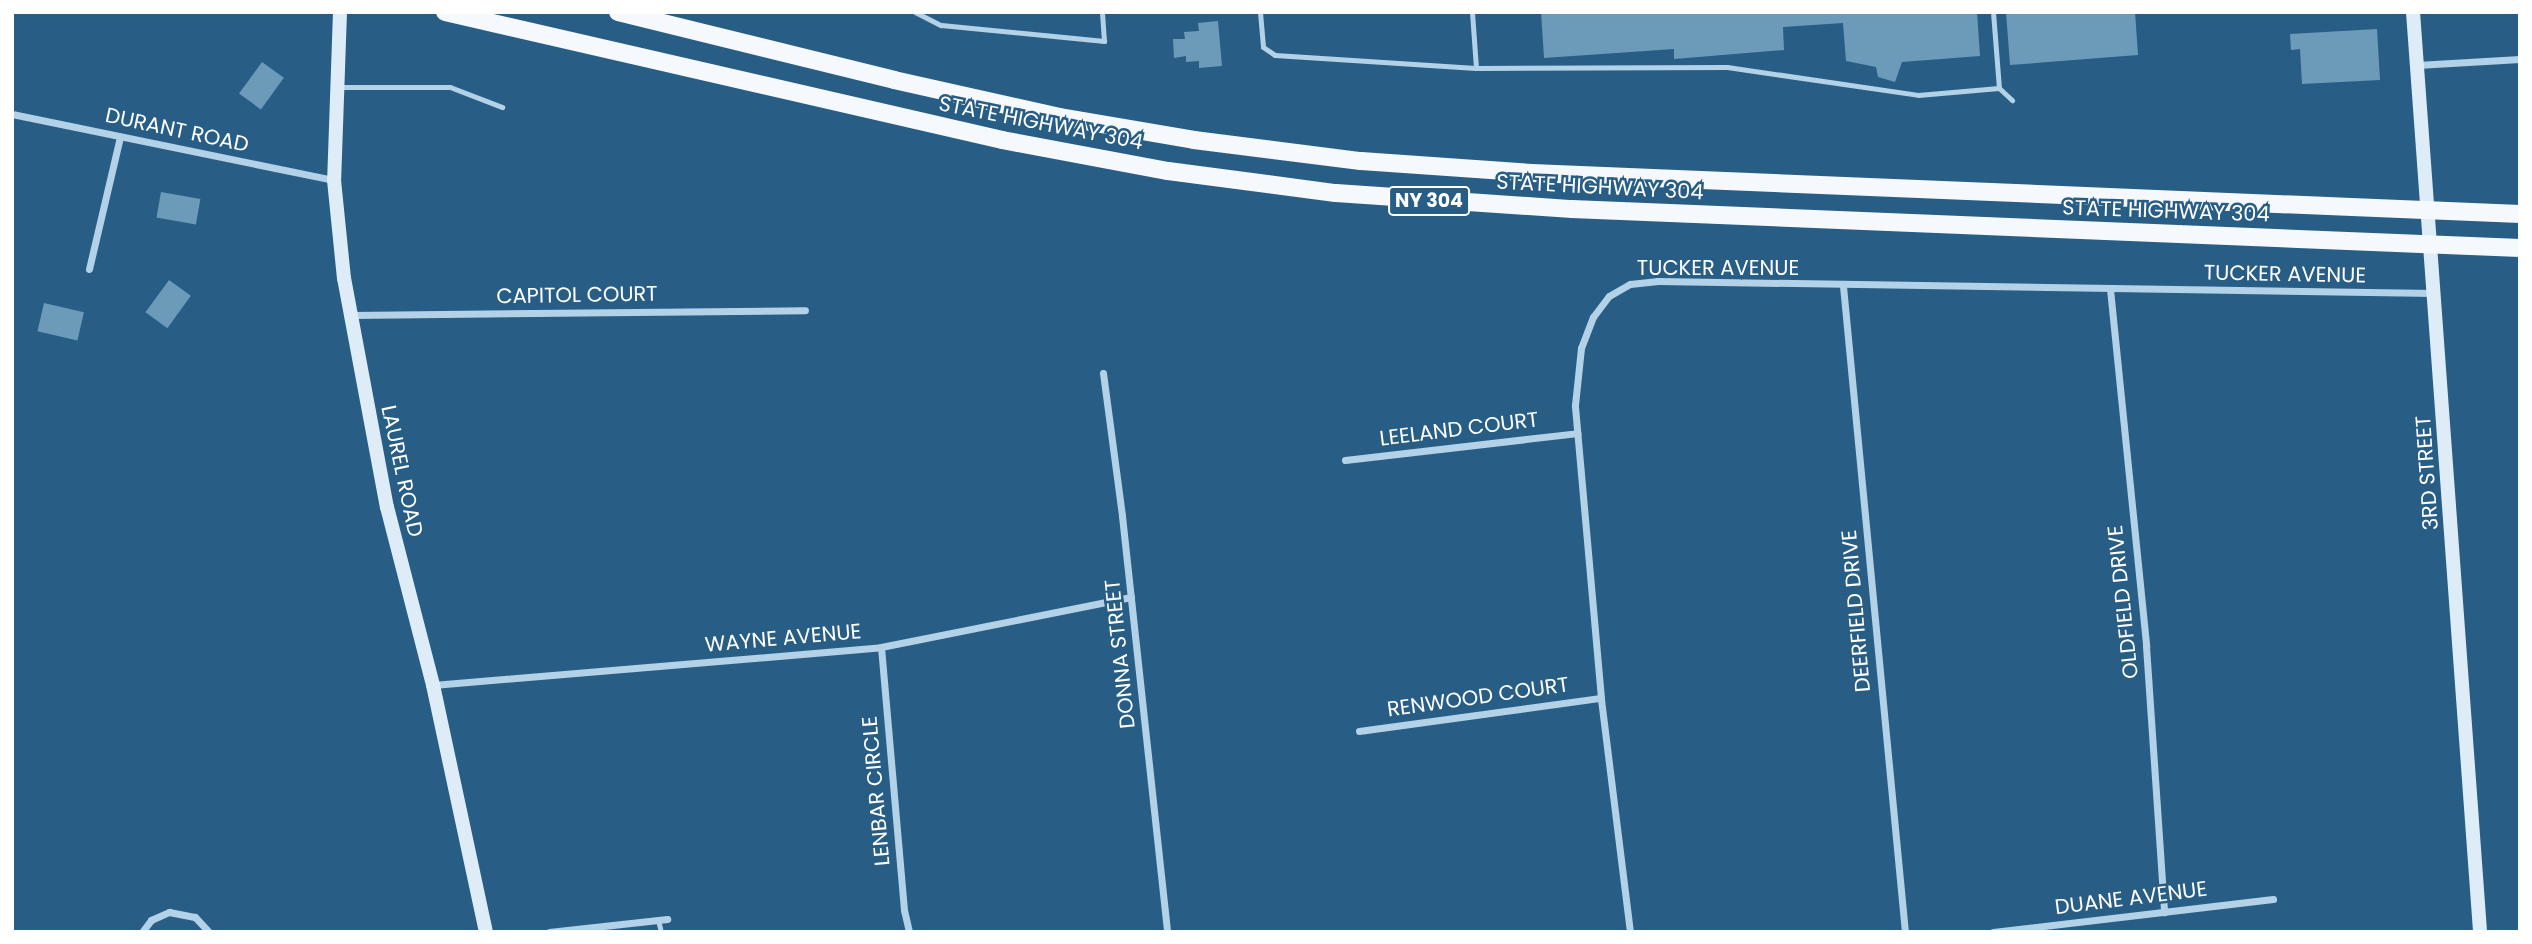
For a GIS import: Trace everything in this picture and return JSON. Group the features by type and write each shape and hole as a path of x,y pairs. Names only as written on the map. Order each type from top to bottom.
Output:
{"main road":[{"name":"STATE HIGHWAY 304","path":"445,12 1002,140 1168,171 1336,193 1506,206 2520,248"},
{"name":"STATE HIGHWAY 304","path":"618,12 1037,113 1170,137 1361,162 1521,173 2520,214"}],"street":[{"name":"LAUREL ROAD","path":"340,12 334,180 338,243 387,507 433,685 486,932"},
{"name":"3RD STREET","path":"2413,12 2480,932"},
{"path":"2417,65 2520,59"},
{"name":"DURANT ROAD","path":"12,114 334,180"},
{"path":"89,269 120,137"},
{"name":"TUCKER AVENUE","path":"1630,932 1601,698 1575,388 1581,348 1601,304 1618,290 1630,284 1658,281 1843,286 2435,293"},
{"name":"DEERFIELD DRIVE","path":"1843,286 1905,932"},
{"name":"OLDFIELD DRIVE","path":"2110,289 2146,646 2164,912"},
{"name":"CAPITOL COURT","path":"350,315 805,310"},
{"name":"DONNA STREET","path":"1103,373 1131,597 1167,932"},
{"name":"LEELAND COURT","path":"1346,460 1577,433"},
{"name":"WAYNE AVENUE","path":"433,685 881,647 1131,597"},
{"name":"LENBAR CIRCLE","path":"881,647 904,909 909,932"},
{"name":"RENWOOD COURT","path":"1359,731 1601,698"},
{"name":"DUANE AVENUE","path":"1993,932 2273,899"},
{"path":"142,932 151,920 169,912 195,917 209,932"},
{"path":"550,932 667,919"}],"lane":[{"path":"915,12 941,25 1104,41 1102,12"},
{"path":"1260,12 1263,47 1275,55 1476,68 1727,67 1918,95 1999,88"},
{"path":"1472,12 1476,68"},
{"path":"1993,12 1999,88 2012,100"},
{"path":"338,87 450,87 502,107"},
{"path":"658,919 662,932"}],"building":[{"path":"1541,12 1977,12 1980,56 1902,62 1895,82 1878,77 1876,67 1846,61 1843,23 1783,27 1784,50 1674,59 1674,49 1544,58"},
{"path":"2006,12 2135,12 2138,55 2010,65"},
{"path":"1218,21 1222,66 1199,68 1199,61 1186,62 1186,56 1174,58 1173,39 1185,39 1184,32 1199,31 1198,23"},
{"path":"2377,29 2380,80 2302,84 2300,49 2291,50 2290,34"},
{"path":"262,62 284,78 261,109 239,94"},
{"path":"161,192 200,199 196,225 156,218"},
{"path":"169,280 191,296 167,328 145,312"},
{"path":"44,303 84,312 77,340 37,331"}]}
